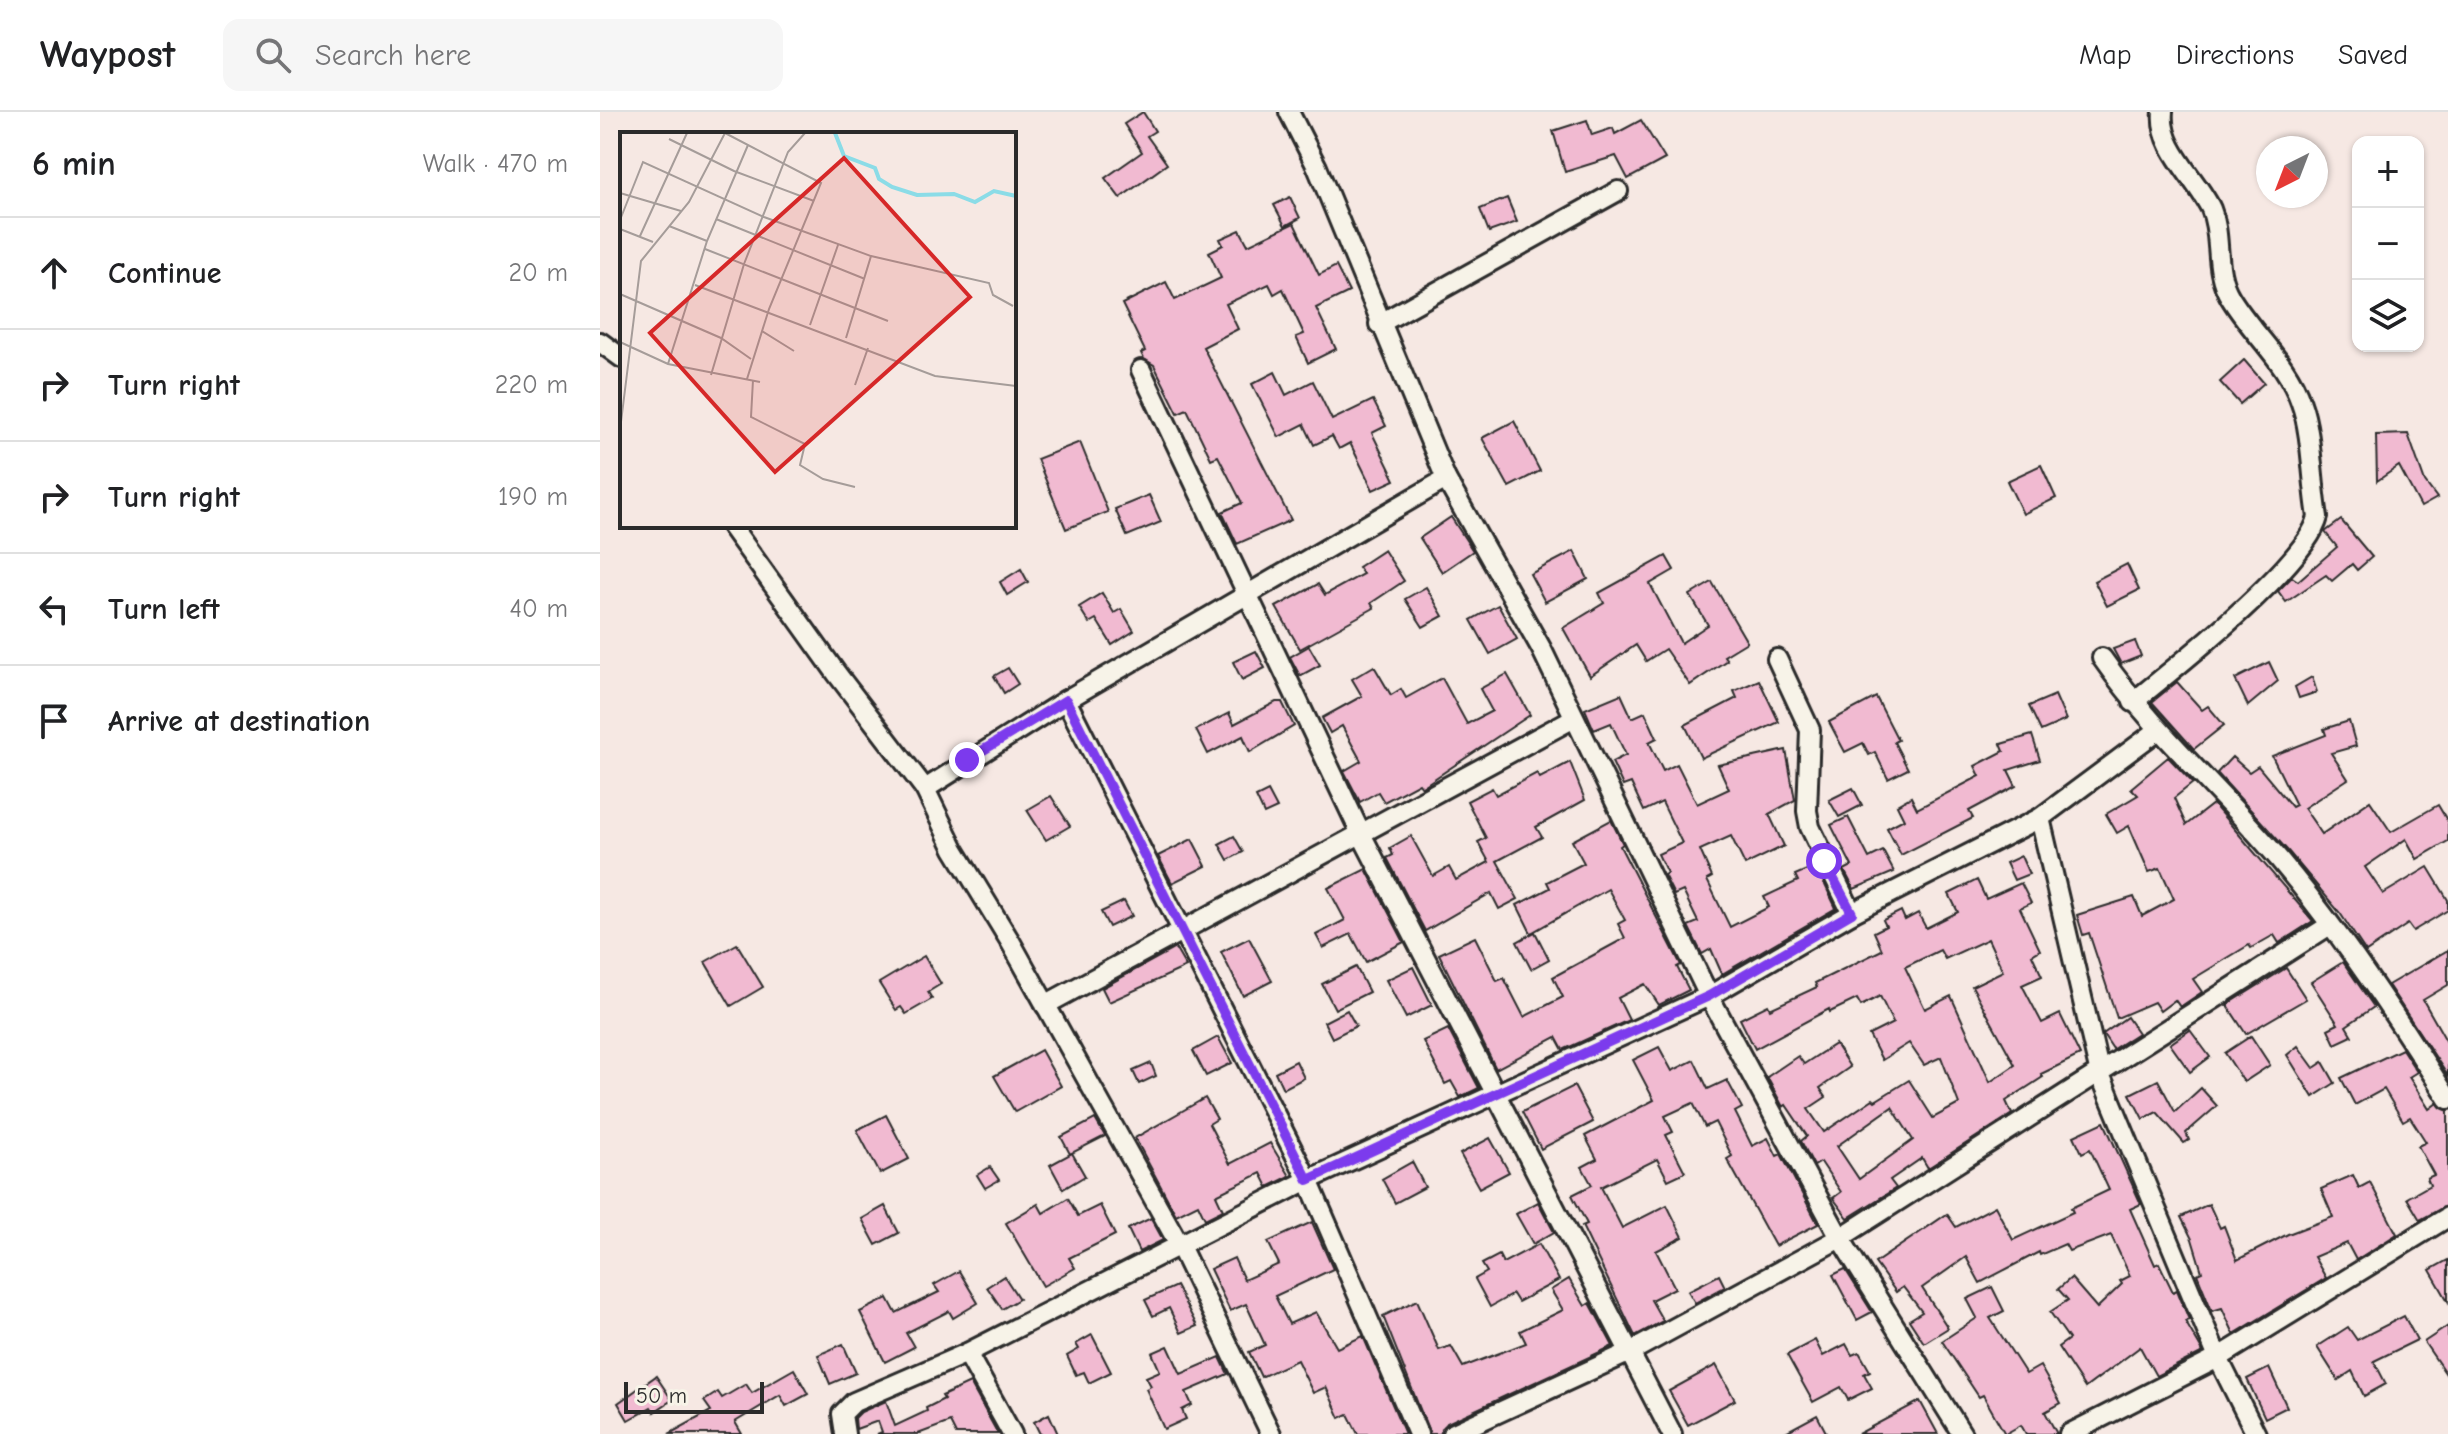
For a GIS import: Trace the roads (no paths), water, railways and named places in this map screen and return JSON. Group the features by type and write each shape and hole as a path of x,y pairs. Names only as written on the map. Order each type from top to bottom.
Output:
{"street":[{"path":"1289,112 1317,167 1379,324 1446,479 1541,648 1709,996 1840,1238 1962,1434"},
{"path":"2133,702 2191,654 2298,553 2315,531 2318,517 2302,405 2273,354 2228,294 2219,272 2215,223 2210,207 2164,129 2163,112"},
{"path":"1379,324 1618,191"},
{"path":"600,342 620,357"},
{"path":"1141,370 1361,834 1632,1351 1672,1434"},
{"path":"925,789 1066,700 1446,479"},
{"path":"732,528 837,674 925,789 954,849 1180,1246 1271,1434"},
{"path":"2102,658 2157,731 2250,827 2330,925 2409,1036 2448,1099"},
{"path":"1777,659 1810,730 1807,811 1810,827 1852,913"},
{"path":"1066,700 1308,1180 1418,1434"},
{"path":"1045,1005 1574,718"},
{"path":"845,1434 842,1414 847,1407 967,1353 1308,1180 1709,996 1852,913 2040,818 2157,731"},
{"path":"2040,818 2100,1074 2218,1358 2256,1434"},
{"path":"1452,1434 1632,1351 1840,1238 2330,925"},
{"path":"2069,1434 2218,1358 2448,1217"},
{"path":"967,1353 1012,1434"}]}
